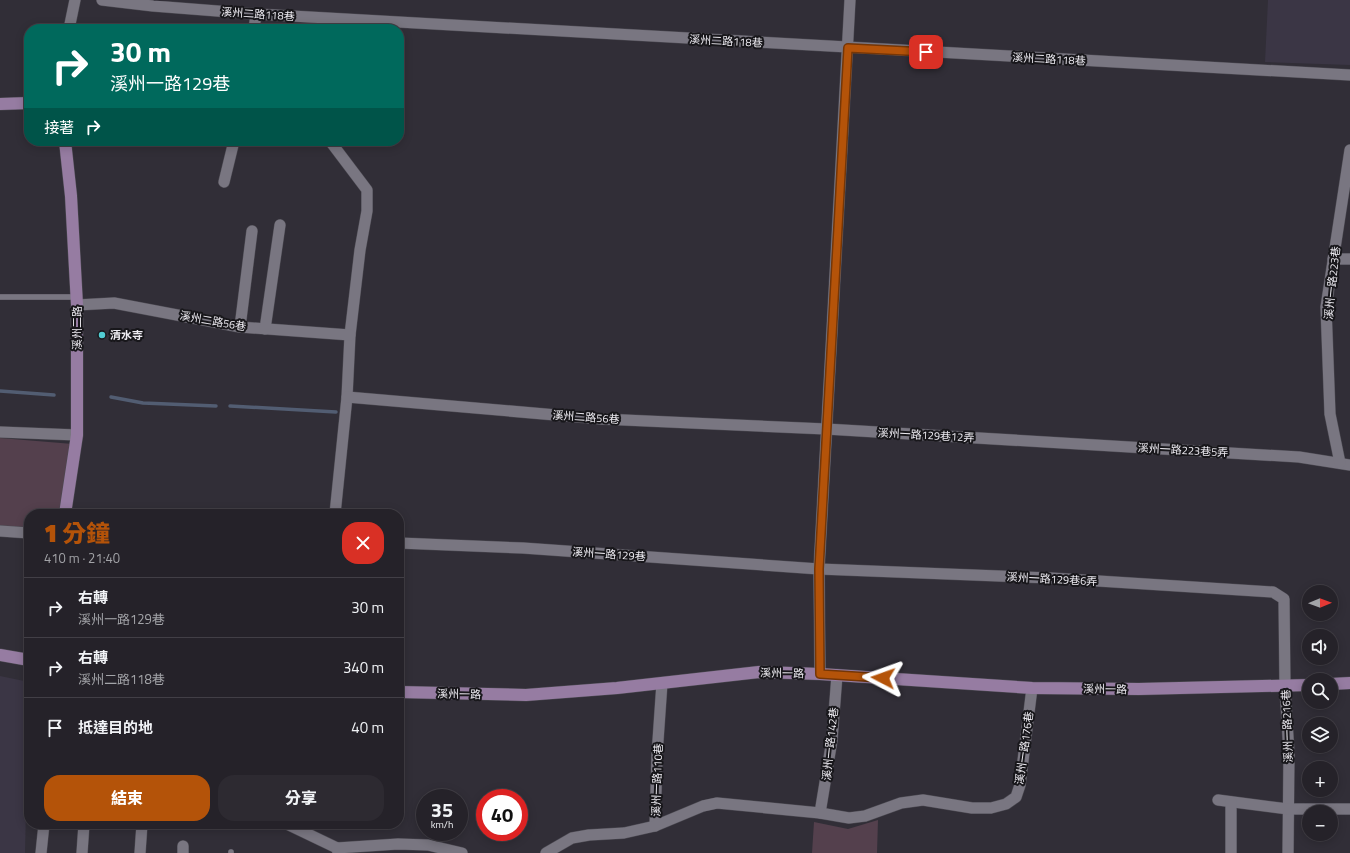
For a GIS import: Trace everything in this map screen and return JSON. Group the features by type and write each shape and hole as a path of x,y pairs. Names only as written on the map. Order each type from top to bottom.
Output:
{"street":[{"path":"70,24 75,0"},
{"name":"溪州二路118巷","path":"102,0 153,6 256,14 1350,75"},
{"path":"820,674 819,569 850,0"},
{"path":"255,24 256,14"},
{"path":"0,104 24,103"},
{"name":"溪州二路","path":"66,146 71,196 77,301 77,435 67,509"},
{"path":"224,182 233,146"},
{"path":"334,146 367,190 367,211 360,250 350,335 347,397 336,509"},
{"name":"溪州一路223巷","path":"1345,464 1330,414 1326,307 1350,150"},
{"path":"265,329 280,225"},
{"path":"240,327 252,231"},
{"path":"1334,259 1350,259"},
{"name":"溪州二路56巷","path":"77,301 114,303 240,327 350,335"},
{"name":"溪州二路56巷","path":"347,397 602,419 826,429"},
{"name":"溪州一路129巷12弄","path":"826,429 1026,440"},
{"path":"0,432 77,435"},
{"name":"溪州一路223巷5弄","path":"1026,440 1299,456 1345,464"},
{"path":"0,531 24,533"},
{"name":"溪州一路129巷","path":"404,543 523,548 819,569"},
{"name":"溪州一路129巷6弄","path":"819,569 1051,578 1273,592 1284,599"},
{"name":"溪州一路216巷","path":"1284,599 1285,687 1289,754 1288,853"},
{"path":"0,655 24,659"},
{"name":"溪州一路","path":"404,692 526,695 618,688 758,672 820,674 1032,688 1139,689 1302,686"},
{"name":"溪州一路142巷","path":"820,814 832,740 837,675"},
{"name":"溪州一路110巷","path":"662,683 657,755 655,826 703,806 717,803 820,814"},
{"path":"1338,684 1350,683"},
{"name":"溪州一路176巷","path":"820,814 849,818 865,816 901,803 923,800 972,808 990,808 1006,804 1016,798 1020,785 1032,688"},
{"path":"1218,800 1288,809 1350,809"},
{"path":"1231,802 1231,853"},
{"path":"546,853 572,838 589,835 624,833 655,826"},
{"path":"41,853 43,829"},
{"path":"82,853 84,829"},
{"path":"140,853 142,829"},
{"path":"297,829 337,850 398,844 428,845 462,853"}],"lane":[{"path":"0,297 77,301"}],"shaded area":[{"path":"1268,0 1350,0 1350,65 1265,62"},
{"path":"0,438 73,444 64,509 24,509 24,529 0,527"},
{"path":"0,676 24,681 24,829 26,829 25,853 0,853"},
{"path":"878,820 877,853 812,853 814,822 848,829"}],"waterway":[{"path":"0,391 54,395"},
{"path":"111,397 143,403 216,406"},
{"path":"230,406 336,412"}],"place":[{"name":"清水寺","path":"102,335"}],"route":[{"path":"883,678 820,674 819,569 848,48 926,52"}]}
